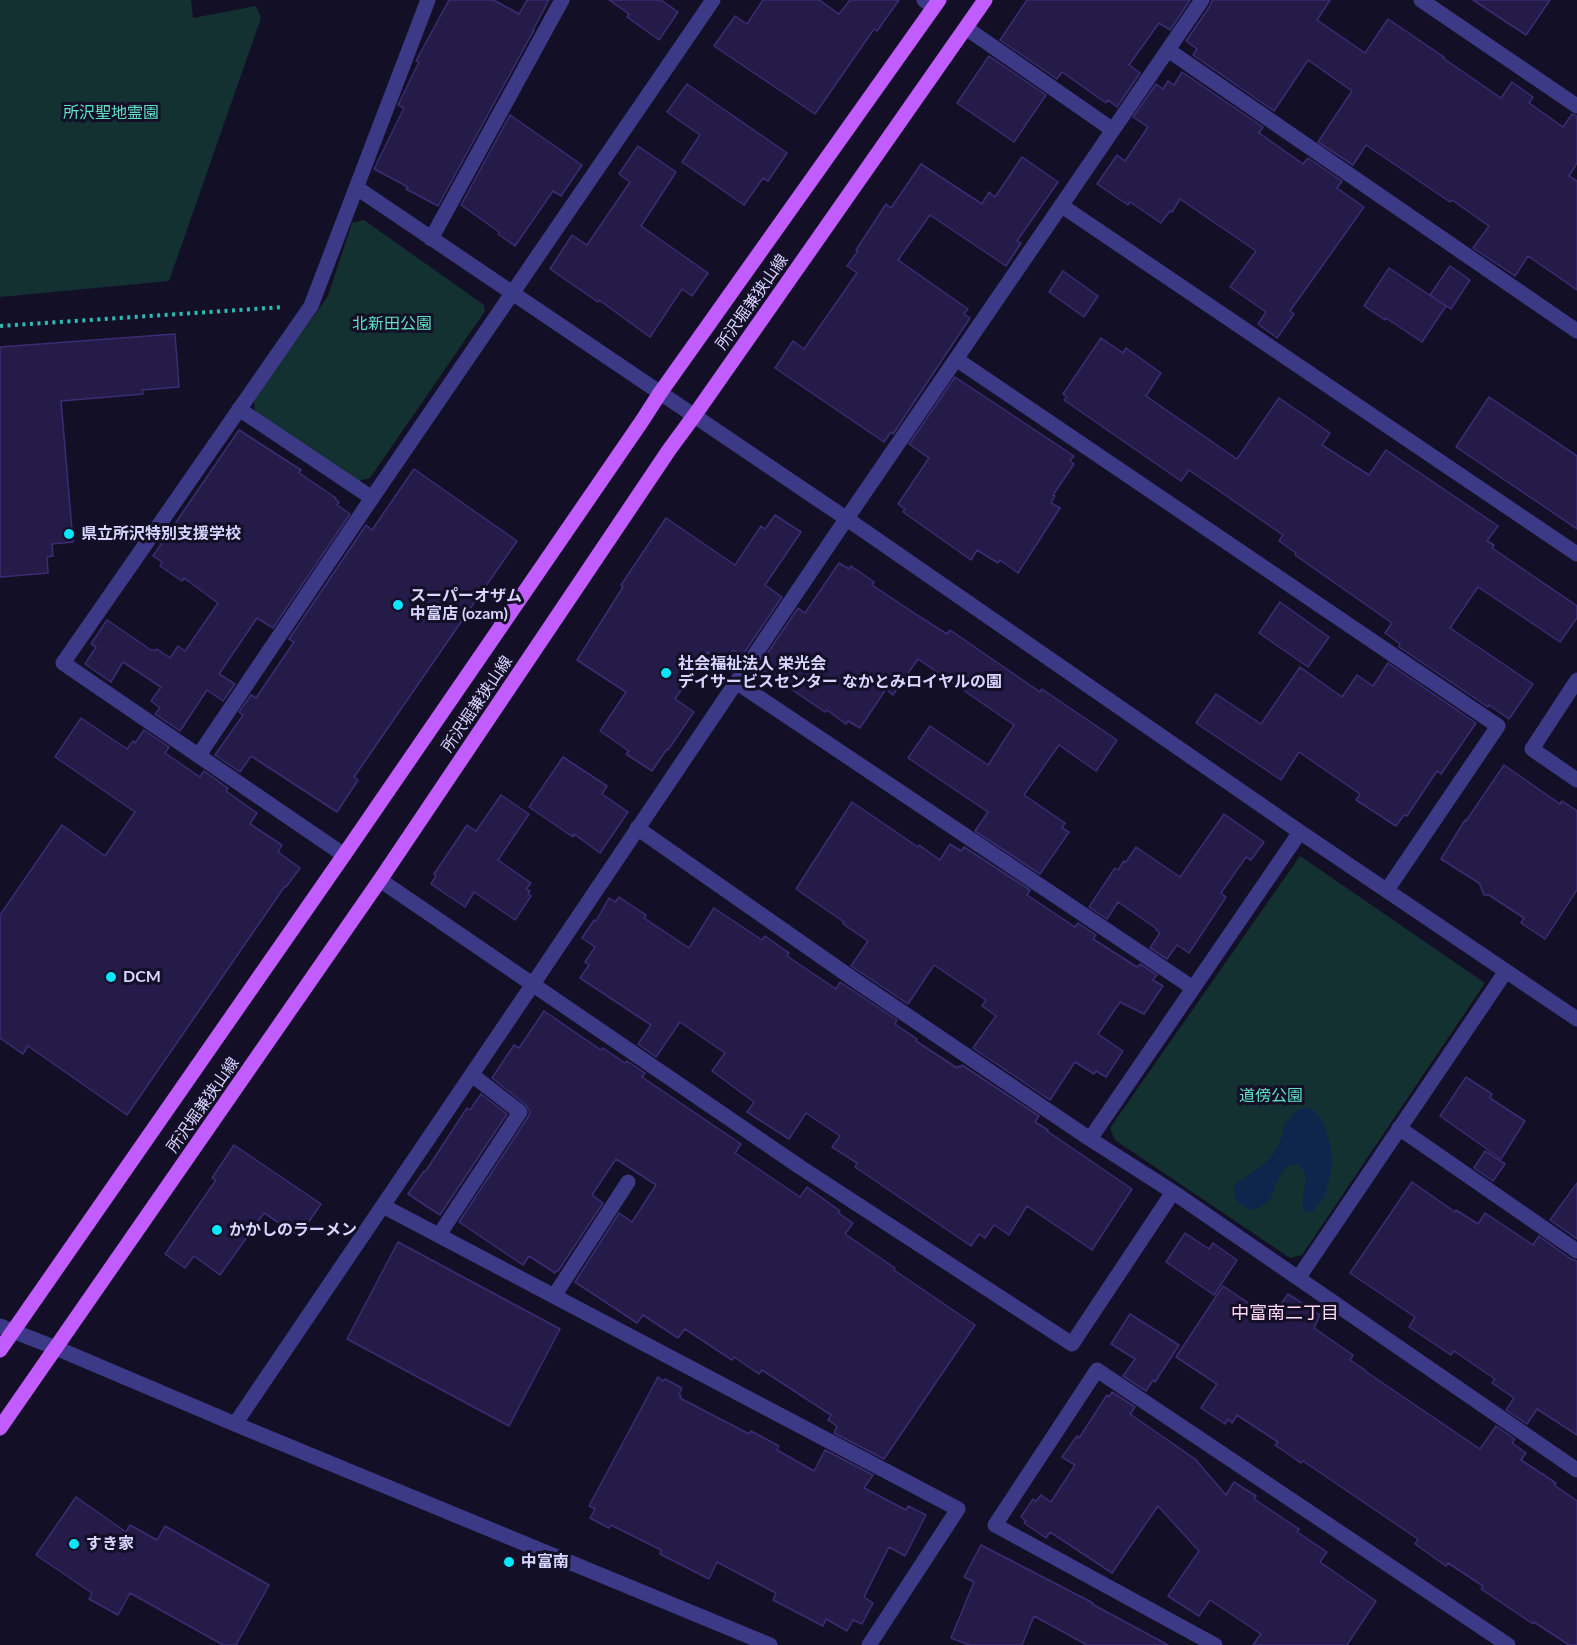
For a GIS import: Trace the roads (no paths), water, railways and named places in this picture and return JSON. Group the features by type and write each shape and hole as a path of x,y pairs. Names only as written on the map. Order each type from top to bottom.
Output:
{"main road":[{"name":"所沢堀兼狭山線","path":"0,1428 380,880 669,450 985,0"},
{"name":"所沢堀兼狭山線","path":"0,1350 6,1329 344,855 660,393 932,2"}],"street":[{"path":"344,855 63,663 311,306 428,0"},
{"path":"431,239 562,0"},
{"path":"199,755 713,0"},
{"path":"234,1424 736,682 1202,0"},
{"path":"1421,0 1577,106"},
{"path":"966,28 1113,130"},
{"path":"1168,50 1577,331"},
{"path":"357,188 847,519 1300,832 1577,1019"},
{"path":"1062,206 1577,554"},
{"path":"956,359 1497,726 1387,890"},
{"path":"239,409 372,498"},
{"path":"1577,680 1532,749 1577,780"},
{"path":"736,682 1193,988"},
{"path":"638,828 869,990 1173,1192 1577,1470"},
{"path":"1090,1139 1300,832"},
{"path":"380,880 800,1167 1072,1344 1173,1192"},
{"path":"1299,1278 1506,971"},
{"path":"439,1235 520,1113 472,1075"},
{"path":"1399,1128 1577,1251"},
{"path":"554,1296 628,1182"},
{"path":"382,1206 958,1509 869,1645"},
{"path":"6,1329 771,1645"},
{"path":"1215,1645 996,1525 1097,1370 1508,1645"}],"water":[{"path":"1301,1108 1315,1111 1323,1122 1331,1147 1332,1166 1325,1196 1314,1210 1306,1212 1302,1206 1306,1178 1303,1169 1297,1164 1288,1166 1281,1173 1269,1201 1255,1210 1248,1209 1238,1202 1234,1194 1234,1185 1271,1157 1280,1141 1285,1124 1292,1114"}],"place":[{"name":"県立所沢特別支援学校","path":"69,534"},
{"name":"スーパーオザム 中富店 (ozam)","path":"398,605"},
{"name":"社会福祉法人 栄光会 デイサービスセンター なかとみロイヤルの園","path":"666,673"},
{"name":"DCM","path":"111,977"},
{"name":"かかしのラーメン","path":"217,1230"},
{"name":"すき家","path":"74,1544"},
{"name":"中富南","path":"509,1562"}],"district":[{"name":"中富南二丁目","path":"1285,1313"}],"park label":[{"name":"所沢聖地霊園","path":"111,113"},
{"name":"北新田公園","path":"392,324"},
{"name":"道傍公園","path":"1271,1096"}]}
